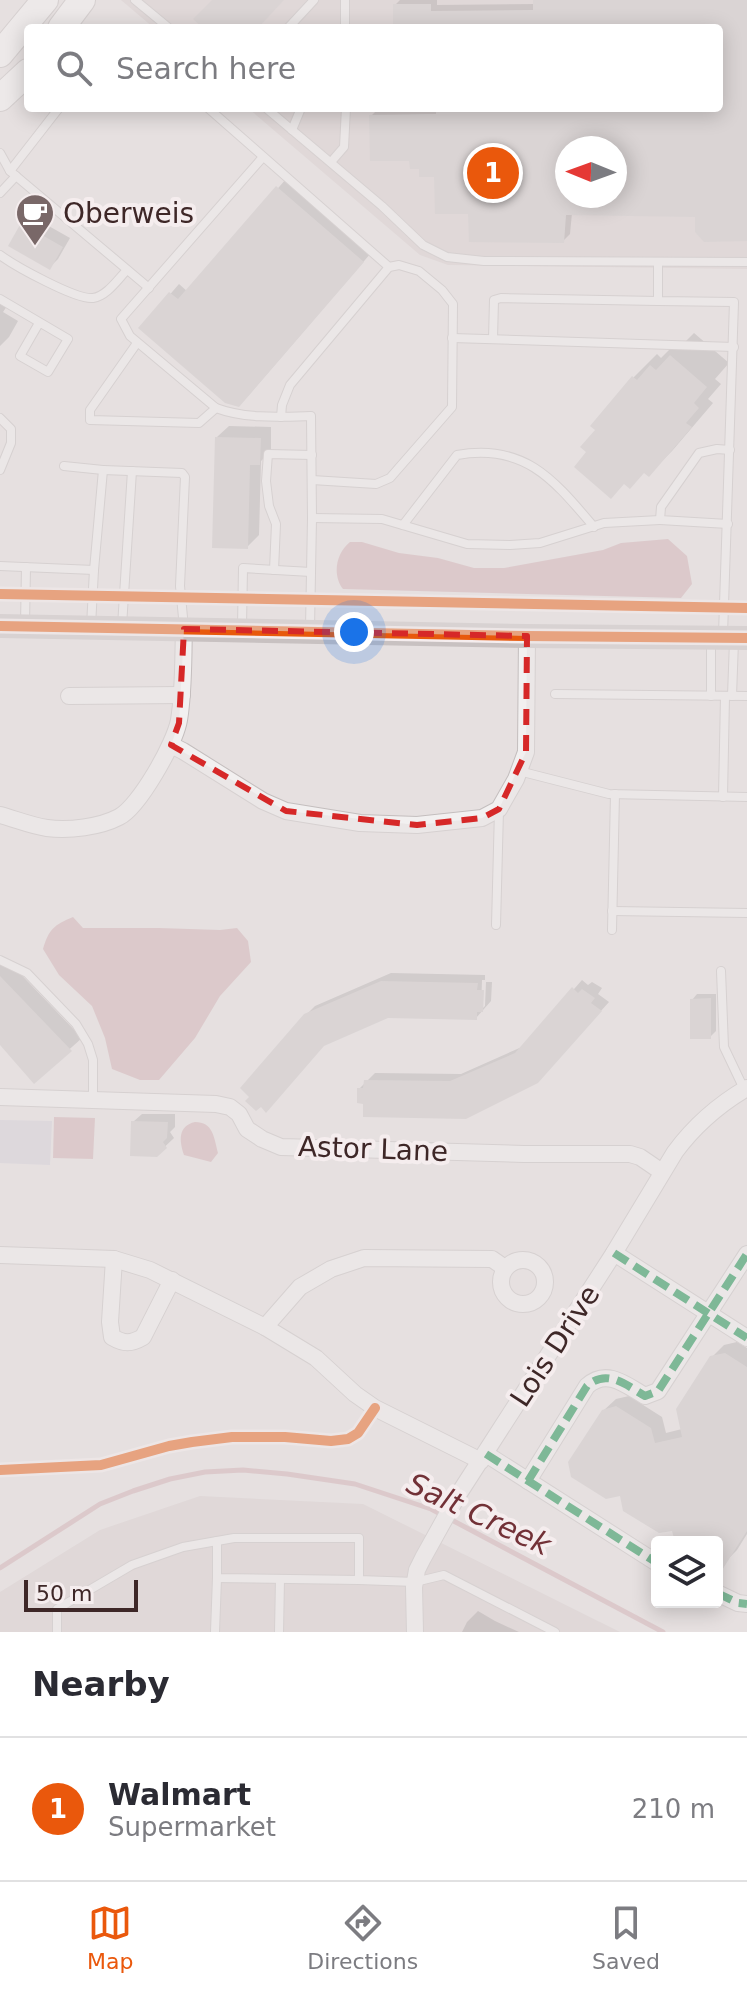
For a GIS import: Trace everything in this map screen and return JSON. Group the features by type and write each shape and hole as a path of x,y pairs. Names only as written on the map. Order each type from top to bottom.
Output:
{"main road":[{"path":"25,24 45,0"},
{"path":"64,24 82,0"},
{"path":"0,54 24,25"},
{"path":"0,98 24,76"},
{"path":"0,626 729,638"}],"street":[{"path":"0,815 48,828 92,827 122,816 150,782 171,745 179,723 184,629"},
{"path":"171,745 263,801 286,811 360,823 417,825 482,818 499,809 526,752 527,636"},
{"path":"69,696 182,695"},
{"name":"Lois Drive","path":"415,1632 417,1570 458,1495 686,1137 706,1116 746,1089"},
{"name":"Astor Lane","path":"0,1097 205,1103 230,1107 239,1114 247,1129 281,1147 630,1154 662,1172"},
{"path":"614,1253 747,1338"},
{"path":"528,1481 587,1386 594,1380 615,1378 645,1396 658,1391 747,1254"},
{"path":"0,1255 114,1259 172,1280 265,1327 316,1358 375,1408 528,1481 651,1559"},
{"path":"265,1327 300,1287 331,1269 364,1258 492,1259 505,1268"},
{"path":"114,1259 110,1322 112,1337 121,1342 128,1344 143,1337 172,1280"},
{"path":"723,1596 747,1604"}],"lane":[{"path":"135,0 164,24"},
{"path":"294,24 314,0"},
{"path":"345,0 345,24"},
{"path":"0,193 56,112"},
{"path":"212,112 389,267"},
{"path":"271,112 423,245 447,257 484,261 747,262"},
{"path":"292,130 299,112"},
{"path":"331,162 344,147 346,112"},
{"path":"0,153 13,174 149,288"},
{"path":"263,157 121,319 137,343 216,408 228,413 311,416 310,631"},
{"path":"0,169 13,174"},
{"path":"0,255 74,295 93,298 107,291 127,270"},
{"path":"658,262 658,301"},
{"path":"281,417 290,385 389,267 399,265 419,271 453,304 452,407 390,478 376,484 312,480"},
{"path":"493,339 494,300 501,298 747,303"},
{"path":"0,299 68,339 48,372 20,356 39,323"},
{"path":"723,797 728,696 728,524 734,302"},
{"path":"452,338 734,347"},
{"path":"137,343 90,410 90,420 199,423 216,408"},
{"path":"0,418 11,429 11,443 0,470"},
{"path":"660,520 661,507 699,453 730,450"},
{"path":"403,525 457,455 478,451 517,457 538,468 594,527"},
{"path":"274,570 276,524 269,506 266,481 268,454 312,455"},
{"path":"64,466 182,473 185,477 180,586 184,629"},
{"path":"90,627 103,470"},
{"path":"122,628 132,471"},
{"path":"312,518 382,519 467,544 510,545 540,543 604,523 660,520 728,524"},
{"path":"0,566 94,570"},
{"path":"25,626 26,567"},
{"path":"241,630 243,568 311,572"},
{"path":"711,696 729,638"},
{"path":"555,694 747,696"},
{"path":"519,771 615,794 747,797"},
{"path":"612,930 615,794"},
{"path":"496,925 499,809"},
{"path":"612,911 747,913"},
{"path":"0,960 27,973 76,1024 93,1060 93,1100"},
{"path":"721,971 724,1047 746,1089"},
{"path":"57,1632 57,1609 132,1565 183,1547 234,1538 359,1538 359,1580"},
{"path":"215,1632 217,1541"},
{"path":"217,1578 415,1582 444,1575 555,1632"},
{"path":"279,1632 280,1579"}],"highlighted area":[{"path":"184,629 527,636 526,752 499,809 482,818 417,825 286,811 171,745 179,723"}],"shaded area":[{"path":"121,0 747,0 747,269 448,265 420,255 253,112 723,112 723,24 149,24"},
{"path":"668,539 687,556 692,584 681,598 343,589 337,577 341,552 350,542 362,542 474,568 504,568 603,550 621,543"},
{"path":"73,917 83,928 237,928 248,941 251,962 220,996 195,1038 159,1080 140,1080 112,1069 105,1038 92,1006 59,975 43,949 53,928"},
{"path":"54,1117 95,1118 93,1159 53,1158"},
{"path":"0,1120 52,1121 50,1165 0,1163"},
{"path":"195,1122 206,1125 214,1136 218,1153 211,1162 184,1155 181,1134 185,1127"},
{"path":"200,1496 363,1504 620,1632 0,1632 0,1592 100,1530"}],"building":[{"path":"212,0 284,0 262,24 199,24 193,19"},
{"path":"533,0 747,0 747,241 704,242 695,232 695,217 566,215 564,243 469,242 468,214 435,214 434,177 419,177 419,169 410,169 409,161 370,161 369,115 436,112 723,112 723,24 393,24 393,4 431,4 431,11 533,10"},
{"path":"276,186 364,262 239,407 225,403 138,328 169,292 178,299"},
{"name":"Oberweis","path":"21,223 63,247 50,270 8,246"},
{"path":"670,355 707,387 694,403 699,408 686,423 692,427 649,477 644,473 630,489 624,484 611,499 574,467 586,452 580,447 595,430 590,426 632,376 637,380 650,365 656,370"},
{"path":"215,437 261,438 260,465 250,465 248,549 212,548"},
{"path":"0,976 72,1051 34,1084 0,1045"},
{"path":"381,981 478,983 477,990 484,990 483,1012 477,1012 477,1020 388,1018 324,1046 266,1113 261,1107 256,1111 245,1101 249,1097 240,1088 304,1014"},
{"path":"572,987 578,993 582,989 595,998 591,1003 602,1011 538,1083 466,1119 363,1117 363,1104 357,1103 357,1088 363,1088 364,1080 450,1081 515,1053"},
{"path":"711,998 711,1039 690,1039 690,999"},
{"path":"131,1121 168,1122 167,1138 163,1142 167,1148 157,1157 130,1156"},
{"path":"725,1353 747,1367 747,1531 723,1569 723,1536 673,1536 672,1531 659,1533 623,1511 620,1496 606,1499 571,1477 568,1462 602,1410 616,1406 651,1428 655,1443 682,1437 676,1409 710,1356"}],"waterway":[{"name":"Salt Creek","path":"0,1568 100,1504 133,1491 205,1472 243,1470 287,1474 355,1484 431,1509 663,1632"}],"marked path":[{"path":"614,1253 747,1338"},
{"path":"528,1481 587,1386 594,1381 602,1378 616,1380 645,1396 658,1391 747,1254"},
{"path":"486,1454 651,1559"},
{"path":"723,1596 747,1604"}],"cycle path":[{"path":"0,594 747,608"},
{"path":"0,626 747,638"},
{"path":"0,1470 101,1465 169,1446 232,1437 348,1439 358,1433 375,1408"}],"place":[{"name":"Walmart","path":"493,173"},
{"name":"Oberweis","path":"35,247"}]}
